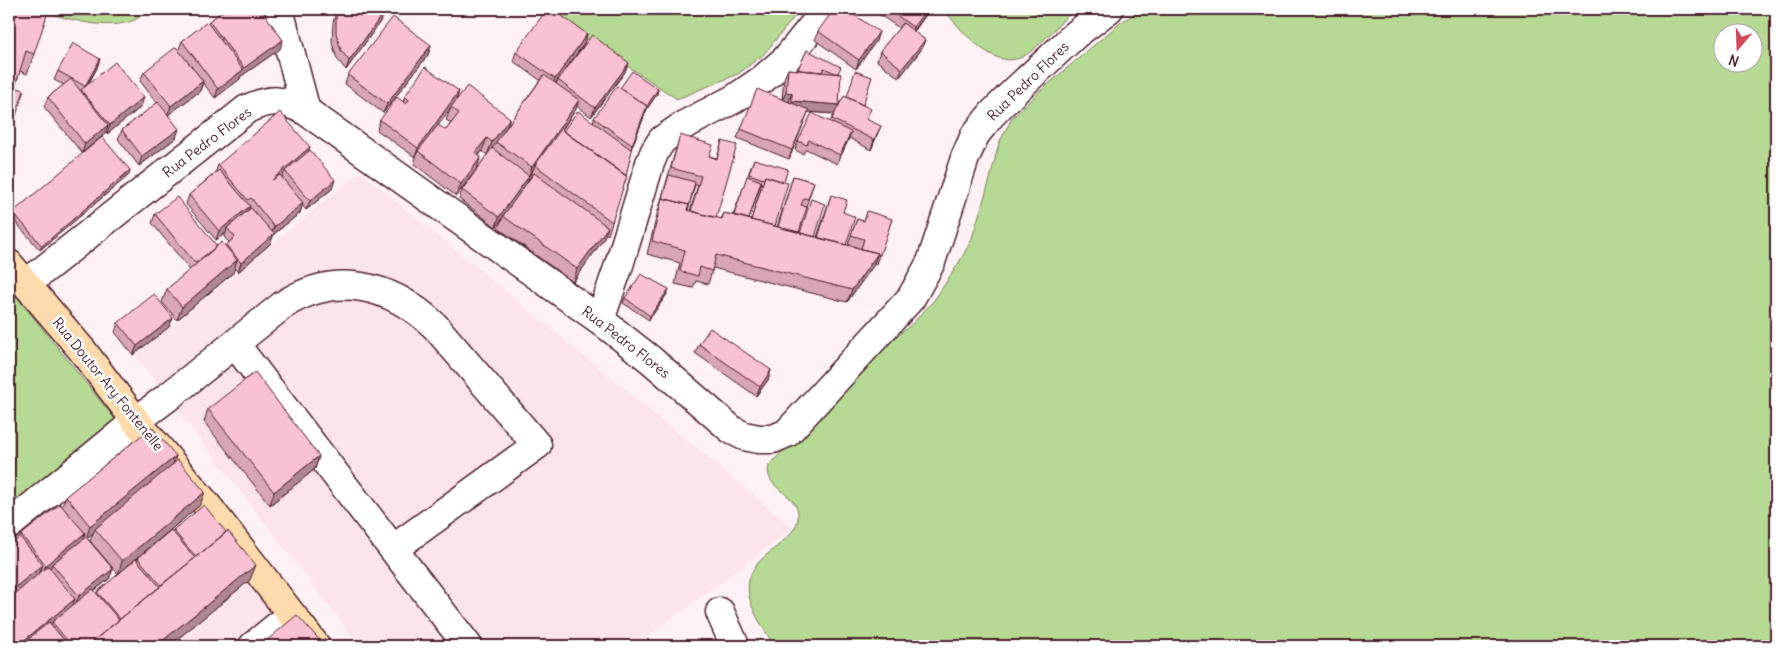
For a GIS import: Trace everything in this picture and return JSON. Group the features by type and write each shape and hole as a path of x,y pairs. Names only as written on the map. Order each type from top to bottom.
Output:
{"main road":[{"name":"Rua Doutor Ary Fontenelle","path":"18,274 82,350 136,421 198,511 291,615 316,646"}],"street":[{"path":"279,9 306,111"},
{"name":"Rua Pedro Flores","path":"18,274 247,109 272,100 284,101 306,111 600,320 651,360 732,430 744,436 773,439 787,433 911,298 931,262 965,158 975,135 992,114 1017,89 1076,35 1109,9"},
{"path":"600,320 650,163 662,140 684,125 734,99 763,79 786,59 816,22"},
{"path":"9,526 136,421 297,296 324,288 347,286 382,291 400,299 418,311 435,326 537,445 393,549"},
{"path":"235,344 468,646"},
{"path":"720,612 735,646"},
{"path":"253,646 291,615"}],"shaded area":[{"path":"360,172 793,528 635,646 360,646 136,356"},
{"path":"251,582 274,609 229,646 173,646"}],"green space":[{"path":"36,9 151,9 135,20 111,25 85,22"},
{"path":"542,9 801,9 764,54 738,74 677,99"},
{"path":"943,9 1074,9 1033,50 1020,58 1009,60 998,58 977,45"},
{"path":"1142,9 1776,9 1776,646 774,646 756,616 749,595 748,584 751,573 758,563 791,533 798,518 794,503 771,481 769,465 935,299 971,241 999,143 1012,118 1039,92 1120,23"},
{"path":"9,287 119,424 9,511"}],"building":[{"path":"9,9 49,9 34,54 26,51 15,87 24,90 9,139"},
{"path":"226,9 261,9 283,40 244,68 209,21"},
{"path":"338,9 386,9 349,61 341,50 336,33 336,13"},
{"path":"547,9 552,9 587,34 555,79 516,52"},
{"path":"834,9 846,9 879,32 859,60 818,31"},
{"path":"888,9 927,9 913,27"},
{"path":"393,17 431,45 387,104 348,75"},
{"path":"207,22 243,70 218,89 182,41"},
{"path":"903,23 925,40 902,69 880,51"},
{"path":"592,35 629,63 595,108 558,80"},
{"path":"73,43 100,59 85,86 58,71"},
{"path":"176,47 203,81 171,106 144,72"},
{"path":"807,50 841,67 838,73 824,68 822,72 798,69"},
{"path":"115,62 144,97 110,125 81,90"},
{"path":"425,67 459,91 418,148 380,120 397,97 406,104 409,100 405,96"},
{"path":"788,69 841,74 839,105 792,101 792,93 786,92"},
{"path":"632,71 658,89 647,106 620,88"},
{"path":"855,71 872,77 863,105 847,97"},
{"path":"544,75 579,100 532,167 496,142"},
{"path":"71,79 108,125 85,144 48,97"},
{"path":"467,86 510,118 492,142 487,138 475,153 481,157 461,184 418,151 438,125 446,130 459,113 451,107"},
{"path":"617,86 647,106 632,145 594,118"},
{"path":"757,89 809,110 792,150 741,129"},
{"path":"844,96 871,109 866,119 881,126 874,140 832,119"},
{"path":"158,102 179,129 142,156 122,130"},
{"path":"578,111 632,150 626,176 563,131"},
{"path":"280,112 310,147 272,180 280,175 303,203 274,227 251,198 248,200 218,165"},
{"path":"812,113 851,132 840,155 809,140 807,145 798,141"},
{"path":"561,129 627,176 612,222 535,165"},
{"path":"680,135 713,145 709,156 717,159 722,141 737,145 716,218 691,211 701,176 671,168"},
{"path":"102,137 130,170 42,246 13,212"},
{"path":"492,148 529,176 499,217 462,190"},
{"path":"310,150 335,180 310,201 285,171"},
{"path":"754,159 788,169 784,182 765,176 764,179 749,174"},
{"path":"219,170 250,206 219,231 189,195"},
{"path":"534,173 608,227 577,269 503,216"},
{"path":"669,175 695,182 688,210 689,205 662,198"},
{"path":"747,176 761,181 749,219 734,215"},
{"path":"765,176 788,183 775,226 751,220"},
{"path":"793,176 814,182 808,199 804,198 801,205 807,207 799,232 778,227"},
{"path":"831,195 847,200 843,212 855,217 846,245 818,238"},
{"path":"177,197 217,246 195,263 155,214"},
{"path":"662,198 689,205 687,210 722,219 724,213 878,253 852,290 716,255 712,271 700,267 698,276 680,271 685,250 652,241"},
{"path":"811,199 825,204 815,237 800,233"},
{"path":"251,208 274,234 241,263 226,245 235,237 227,228"},
{"path":"867,211 892,219 880,255 861,249 864,239 851,235 857,219 864,221"},
{"path":"222,242 237,260 182,307 167,289"},
{"path":"641,274 669,289 650,316 625,298"},
{"path":"154,294 173,318 137,346 118,323"},
{"path":"710,328 771,370 760,387 699,344"},
{"path":"255,372 319,456 274,492 208,409"},
{"path":"152,427 176,456 90,526 66,496"},
{"path":"178,460 205,492 122,561 95,529"},
{"path":"60,504 85,533 46,565 21,535"},
{"path":"204,505 226,532 196,557 173,530"},
{"path":"171,530 195,558 161,585 138,558"},
{"path":"228,531 256,565 156,646 87,646"},
{"path":"20,537 43,565 9,592 9,546"},
{"path":"86,537 113,569 79,596 52,564"},
{"path":"136,559 160,587 120,619 97,592"},
{"path":"48,566 75,599 17,646 9,646 9,599"},
{"path":"93,589 119,620 87,646 72,646 52,622"},
{"path":"297,615 325,646 260,646"},
{"path":"49,622 69,646 20,646"}]}
